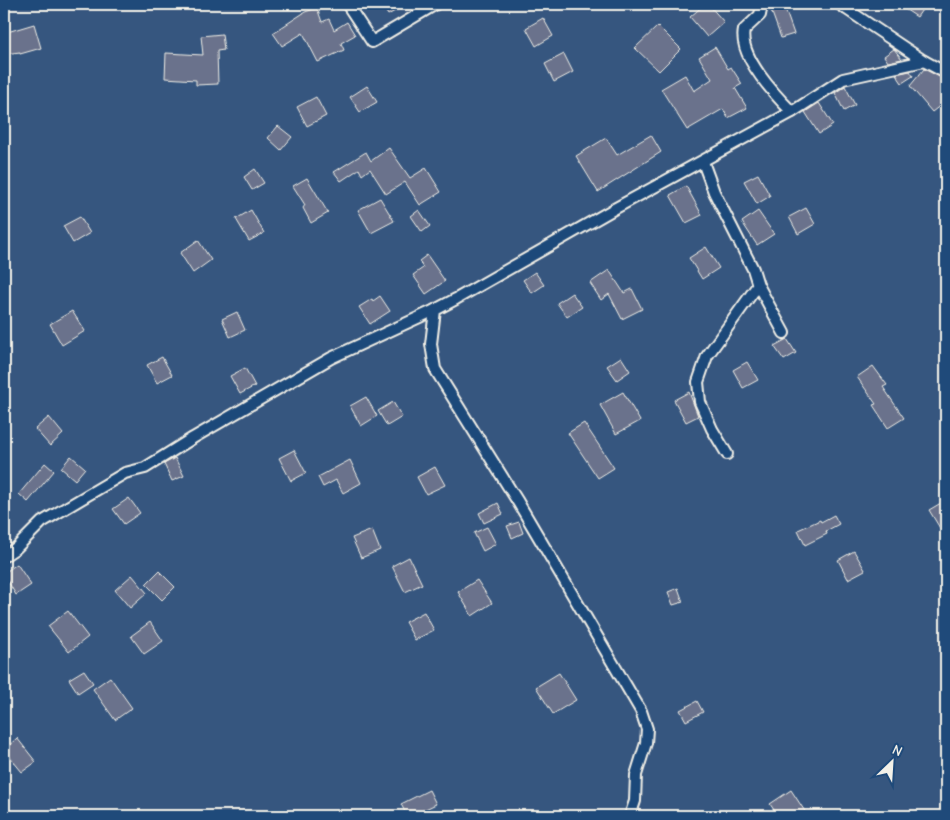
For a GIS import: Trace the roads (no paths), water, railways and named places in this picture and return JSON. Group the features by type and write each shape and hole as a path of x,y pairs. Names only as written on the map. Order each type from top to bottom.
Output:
{"street":[{"path":"347,4 372,42 436,4"},
{"path":"762,4 760,15 744,30 744,42 762,80 792,112"},
{"path":"839,4 924,61 946,73"},
{"path":"4,556 16,548 42,522 125,473 146,468 193,438 331,358 465,295 614,209 792,112 843,79 924,61"},
{"path":"703,162 714,192 753,269 758,285 784,333"},
{"path":"727,454 712,429 700,402 698,382 707,356 758,285"},
{"path":"435,310 431,344 435,369 523,510 642,711 647,728 646,743 638,763 635,801 630,816"}]}
